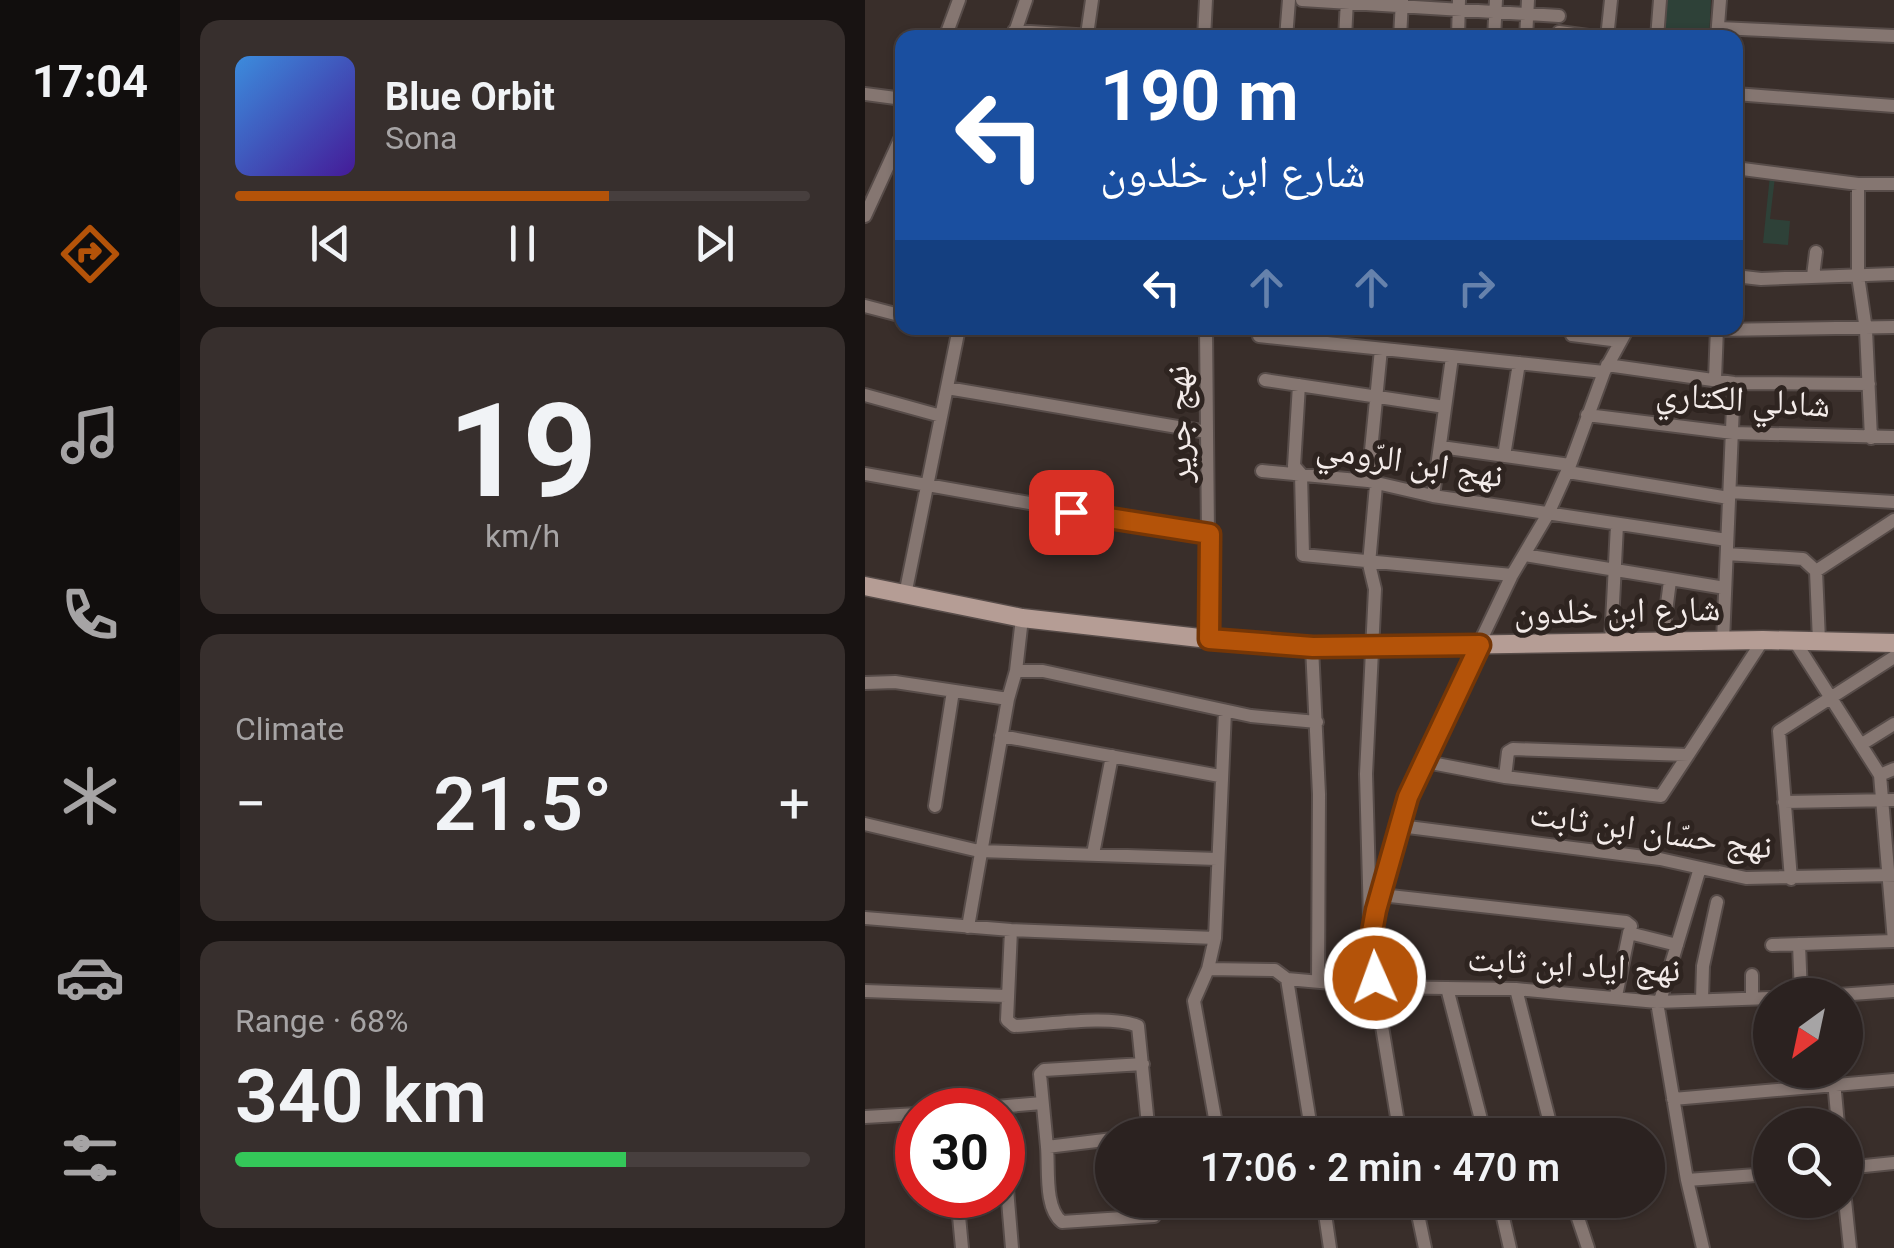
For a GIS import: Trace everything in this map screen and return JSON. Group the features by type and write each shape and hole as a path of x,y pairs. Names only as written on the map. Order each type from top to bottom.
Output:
{"street":[{"path":"948,30 959,0"},
{"path":"1015,30 1026,0"},
{"path":"1088,30 1092,0"},
{"path":"1204,30 1206,0"},
{"path":"1287,30 1289,0"},
{"path":"1302,0 1528,7 1559,16"},
{"path":"1559,30 1560,0"},
{"path":"1606,30 1611,0"},
{"path":"1658,30 1660,0"},
{"path":"1718,30 1720,0"},
{"path":"1345,30 1347,2"},
{"path":"1400,30 1402,3"},
{"path":"1458,30 1459,5"},
{"path":"1743,33 1894,36"},
{"path":"865,94 895,98"},
{"path":"1743,95 1894,106"},
{"path":"865,216 895,150"},
{"path":"1743,169 1858,184 1894,184"},
{"path":"1858,184 1858,276 1866,330 1871,438"},
{"path":"1813,276 1816,252"},
{"path":"1743,277 1894,274"},
{"path":"865,306 895,314"},
{"path":"1743,329 1894,327"},
{"path":"905,595 929,488 954,335"},
{"name":"نهج جرير","path":"1206,335 1209,639"},
{"path":"1259,336 1264,335"},
{"path":"1294,335 1350,346 1735,383 1869,384"},
{"path":"1350,346 1351,335"},
{"path":"1572,335 1620,341"},
{"path":"1319,982 1372,932 1408,797 1513,575 1548,514 1606,368 1624,335"},
{"path":"1715,379 1717,335"},
{"path":"1381,349 1369,564 1375,588 1367,774 1367,891 1376,988 1398,1118"},
{"path":"1433,496 1453,357"},
{"path":"1504,456 1519,363"},
{"path":"1265,380 1445,408"},
{"path":"1723,641 1735,383"},
{"path":"1299,385 1294,466 1301,474 1303,555 1513,575"},
{"path":"947,388 1207,432"},
{"path":"865,395 941,416"},
{"name":"شادلي الكتاري","path":"1587,415 1733,433 1894,438"},
{"path":"1441,447 1730,495 1894,502"},
{"name":"نهج ابن الرّومي","path":"1262,471 1372,483 1617,525 1803,559 1817,570"},
{"path":"865,474 1210,534"},
{"path":"1819,641 1817,570 1894,520"},
{"path":"1611,642 1617,525"},
{"path":"1524,555 1725,588"},
{"path":"1662,642 1670,581"},
{"name":"شارع ابن خلدون","path":"865,586 1022,618 1313,647 1763,640 1894,643"},
{"path":"968,927 1007,698 1016,671 1022,618"},
{"path":"1426,762 1505,777 1661,796 1763,640"},
{"path":"1772,944 1894,941 1887,800 1880,776 1794,640"},
{"path":"1313,647 1319,982"},
{"path":"1791,879 1779,732 1894,657"},
{"path":"1016,671 1043,671 1225,711 1317,722"},
{"path":"865,683 895,682 1007,698"},
{"path":"935,806 953,691"},
{"path":"1215,1118 1194,1002 1215,938 1225,711"},
{"path":"1862,744 1894,724"},
{"path":"1001,736 1221,776"},
{"path":"1505,777 1508,752 1513,748 1688,755"},
{"path":"1093,854 1112,756"},
{"path":"1880,776 1894,769"},
{"path":"1784,802 1887,800"},
{"path":"865,824 979,852 1217,859"},
{"name":"نهج حسّان ابن ثابت","path":"1401,826 1660,860 1746,878 1891,875"},
{"path":"1700,868 1659,1001 1687,1180 1703,1248"},
{"path":"1381,895 1626,922 1631,926 1615,996"},
{"path":"1701,999 1703,966 1717,902"},
{"path":"865,918 1011,930 1215,938"},
{"path":"1011,930 1006,1018 1014,1026 1135,1024 1140,1030 1148,1118"},
{"path":"1629,933 1677,945"},
{"path":"1799,944 1800,978"},
{"name":"نهج اياد ابن ثابت","path":"1208,968 1275,970 1287,979 1376,988 1516,988 1659,1001 1752,999"},
{"path":"1752,975 1752,999"},
{"path":"1287,979 1308,1118"},
{"path":"1447,988 1481,1118"},
{"path":"1516,988 1549,1118"},
{"path":"865,990 1007,996"},
{"path":"1863,993 1894,991"},
{"path":"1133,1218 1070,1224 1055,1218 1039,1076 1042,1071 1143,1064"},
{"path":"1863,1083 1894,1080"},
{"path":"1673,1098 1807,1088"},
{"path":"1025,1106 1042,1104"},
{"path":"865,1118 895,1116"},
{"path":"1047,1147 1095,1141"},
{"path":"1863,1166 1894,1163"},
{"path":"1687,1180 1753,1175"},
{"path":"959,1218 962,1248"},
{"path":"1009,1218 1012,1248"},
{"path":"1326,1218 1330,1248"},
{"path":"1419,1218 1425,1248"},
{"path":"1503,1218 1510,1248"},
{"path":"1578,1218 1588,1248"},
{"path":"1846,1218 1849,1248"}],"green space":[{"path":"1664,0 1711,0 1709,30 1662,30"},
{"path":"1770,175 1775,177 1770,219 1790,221 1788,245 1763,243"}],"route":[{"path":"1071,512 1210,534 1209,639 1313,647 1480,645 1408,797 1371,937 1375,978"}]}
